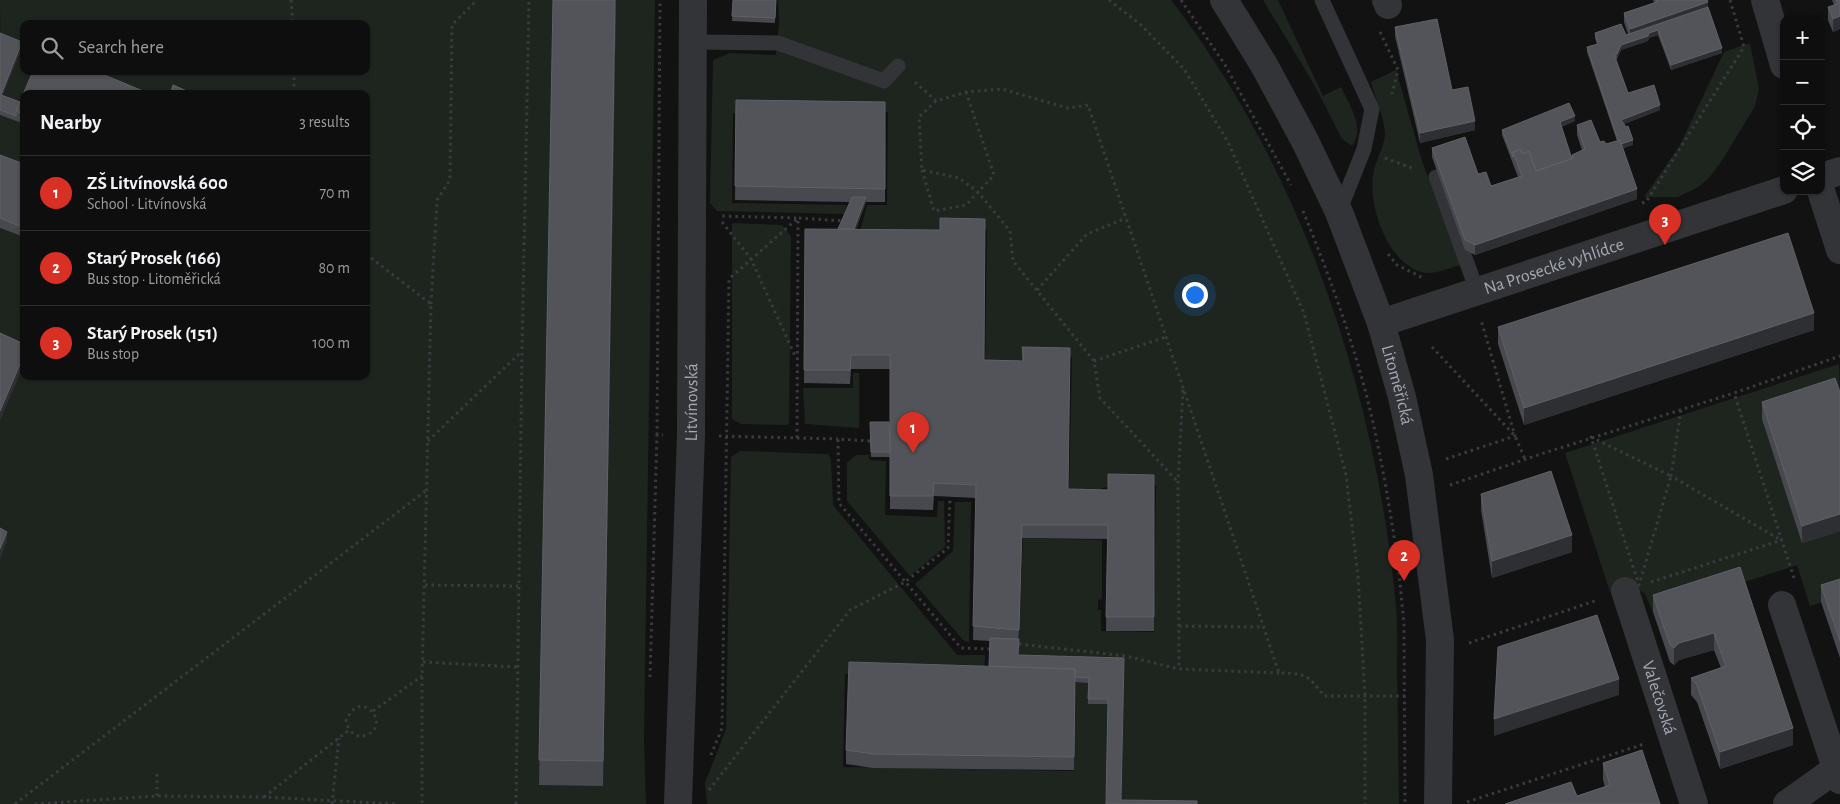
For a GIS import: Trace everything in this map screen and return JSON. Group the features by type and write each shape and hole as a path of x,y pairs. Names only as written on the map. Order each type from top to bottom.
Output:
{"street":[{"name":"Litvínovská","path":"678,804 690,436 693,0"},
{"name":"Litoměřická","path":"1224,0 1269,73 1305,141 1339,212 1381,323 1402,397 1419,475 1440,640 1438,804"},
{"path":"1765,0 1783,60"},
{"path":"1825,177 1840,171"},
{"name":"Na Prosecké vyhlídce","path":"1381,323 1780,191"},
{"path":"1822,195 1840,250"},
{"name":"Valečovská","path":"1632,588 1694,804"},
{"path":"1787,804 1839,771 1789,595"}],"lane":[{"path":"1322,0 1372,110 1364,149 1339,212"},
{"path":"694,42 778,43 884,81 898,66"},
{"path":"1436,177 1476,291"}],"path":[{"path":"291,0 293,20"},
{"path":"422,804 424,585 428,488 431,304 437,200 450,180 452,25 477,0"},
{"path":"516,804 522,352 530,0"},
{"path":"656,435 660,0"},
{"path":"1109,0 1140,24 1184,70 1228,142 1304,313 1346,475 1358,576 1365,696 1365,804"},
{"path":"1181,0 1225,65 1295,194"},
{"path":"1636,205 1646,202 1744,47 1730,0"},
{"path":"898,66 936,101"},
{"path":"294,75 294,90"},
{"path":"966,92 994,174 966,205 934,211 922,170 920,117 936,101 966,92 1002,89 1068,108 1088,105 1280,672"},
{"path":"1364,149 1436,177"},
{"path":"922,170 959,178 978,192 1010,230 1013,261 1094,360 1100,398 1178,482"},
{"path":"1300,202 1326,269 1357,360 1373,427 1397,552"},
{"path":"797,359 751,259 717,216 844,221"},
{"path":"708,762 722,728 729,279 798,218"},
{"path":"797,438 798,218"},
{"path":"1037,290 1087,234 1126,218"},
{"path":"1388,254 1397,264 1426,280"},
{"path":"370,257 431,304"},
{"path":"1481,319 1515,436 1524,459"},
{"path":"1094,360 1166,337"},
{"path":"1432,347 1515,436"},
{"path":"428,441 522,352"},
{"path":"1450,484 1591,437 1734,393 1840,356"},
{"path":"1179,669 1178,482 1183,388"},
{"path":"1734,393 1782,540 1789,595"},
{"path":"1632,588 1671,476 1681,410"},
{"path":"690,436 870,441"},
{"path":"1446,459 1515,436"},
{"path":"1591,437 1671,476 1782,540"},
{"path":"1591,437 1632,588"},
{"path":"838,440 839,503 961,648 990,649"},
{"path":"15,804 428,488"},
{"path":"708,791 850,610 905,582 948,548 950,497"},
{"path":"1632,588 1782,540"},
{"path":"1399,571 1404,625 1406,696 1405,804"},
{"path":"424,585 518,586"},
{"path":"1468,643 1590,602"},
{"path":"1179,626 1265,627"},
{"path":"1019,644 1126,656 1179,669 1302,673 1315,683 1324,696 1406,696"},
{"path":"423,662 517,667"},
{"path":"373,711 422,676"},
{"path":"366,706 373,711 377,718 376,726 370,734 362,737 355,735 349,730 346,721 350,712 357,707 366,706"},
{"path":"263,797 349,730"},
{"path":"333,803 339,738"},
{"path":"1466,802 1636,747"},
{"path":"157,774 157,796"},
{"path":"35,804 157,796 263,797 333,803 397,804"}],"shaded area":[{"path":"0,0 553,0 540,785 604,702 616,0 655,0 644,739 646,804 0,804 0,421 20,374 20,380 370,380 370,90 117,90 82,75 370,75 370,20 20,20 20,75 34,75 26,90 20,90 20,108 1,100"},
{"path":"778,0 1171,0 1217,66 1259,137 1295,211 1325,288 1351,367 1371,447 1386,527 1396,607 1399,804 1121,804 1124,663 1018,660 1023,538 1102,540 1102,599 1098,600 1098,610 1101,610 1101,631 1154,632 1156,485 1119,485 1102,488 1102,501 1069,498 1072,357 1036,357 1036,359 1019,360 1019,373 985,370 987,229 860,231 867,205 887,205 888,112 733,113 732,203 847,205 844,214 717,211 710,203 713,60 730,53 776,55 779,23"},
{"path":"1263,0 1278,0 1323,96 1341,87 1357,124 1356,139 1352,146 1342,139 1315,86"},
{"path":"1750,43 1759,89 1755,106 1723,159 1709,178 1698,187 1678,197 1644,197 1679,147 1724,52"},
{"path":"1396,70 1422,161 1461,265 1435,272 1427,273 1414,269 1402,261 1384,235 1374,204 1373,175 1383,144 1385,129 1371,82"},
{"path":"0,115 20,122 20,172 0,164"},
{"path":"732,223 782,225 791,236 789,424 786,425 741,424 732,419"},
{"path":"0,228 20,236 20,352 0,343"},
{"path":"1839,364 1840,394 1802,542 1840,531 1840,596 1810,606 1797,565 1653,612 1645,594 1630,584 1610,592 1565,453"},
{"path":"853,373 859,373 859,428 805,424 803,388 853,388"},
{"path":"740,451 828,454 831,459 833,505 957,655 985,655 984,677 845,674 843,767 1074,771 1075,682 1089,683 1108,704 1106,804 707,804 705,783 726,729 731,457"},
{"path":"856,455 869,455 869,460 886,461 885,515 937,517 938,501 944,501 945,547 910,576 847,501 847,463"},
{"path":"955,502 971,502 969,643 963,640 915,584 953,551"}],"building":[{"path":"553,0 615,0 603,761 539,760"},
{"path":"733,0 776,0 775,18 732,16"},
{"path":"1656,0 1707,0 1708,2 1630,29 1624,13 1657,2"},
{"path":"1836,0 1840,0 1840,16 1833,19 1828,7 1838,4"},
{"path":"1708,7 1722,48 1671,65 1658,30 1649,33 1648,36 1621,45 1617,54 1614,54 1628,93 1654,85 1660,105 1621,120 1626,127 1628,126 1633,140 1621,144 1620,140 1618,140 1587,47 1598,44 1595,33 1621,24 1626,35"},
{"path":"1437,19 1452,90 1468,87 1475,121 1420,133 1395,27"},
{"path":"0,33 20,41 20,47 1,95 20,102 16,116 0,110"},
{"path":"31,75 105,75 140,90 25,90"},
{"path":"173,85 185,90 171,90"},
{"path":"736,100 885,102 885,189 735,186"},
{"path":"20,102 20,113 16,111"},
{"path":"1569,103 1575,116 1560,122 1572,159 1536,171 1529,151 1522,154 1520,149 1513,152 1513,157 1502,130"},
{"path":"1591,120 1600,142 1604,141 1606,144 1620,140 1637,189 1475,245 1465,240 1432,148 1465,137 1478,174 1486,172 1491,186 1522,176 1513,152 1520,149 1522,154 1529,151 1536,171 1573,158 1572,155 1585,149 1577,125"},
{"path":"0,155 20,162 20,226 0,218"},
{"path":"852,197 866,197 854,229 838,229"},
{"path":"940,218 985,219 984,360 1024,361 1022,347 1070,348 1068,489 1108,490 1108,474 1154,475 1154,617 1106,617 1108,525 1022,525 1019,630 973,626 976,485 934,483 933,496 890,496 890,355 851,355 850,370 804,370 805,229 940,230"},
{"path":"1788,233 1814,313 1524,408 1498,327"},
{"path":"0,333 20,342 20,364 0,411"},
{"path":"1835,378 1840,392 1840,514 1802,526 1762,402"},
{"path":"870,422 889,422 890,452 871,452"},
{"path":"1551,471 1572,535 1492,561 1481,494"},
{"path":"0,528 7,532 0,549"},
{"path":"1740,567 1793,728 1720,752 1697,685 1691,678 1726,666 1714,633 1679,643 1674,648 1670,645 1653,595"},
{"path":"1840,579 1840,641 1821,585"},
{"path":"1597,615 1619,679 1494,719 1498,647"},
{"path":"990,638 1019,639 1018,655 1124,658 1121,800 1197,801 1197,804 1106,804 1108,699 1088,699 1089,678 1075,677 1075,669 989,666"},
{"path":"849,662 1075,669 1074,757 873,754 846,750"},
{"path":"1642,750 1660,804 1505,804 1571,782 1577,796 1610,785 1603,763"}],"place":[{"name":"Starý Prosek (151)","path":"1665,245"},
{"name":"ZŠ Litvínovská 600","path":"913,453"},
{"name":"Starý Prosek (166)","path":"1404,581"}]}
